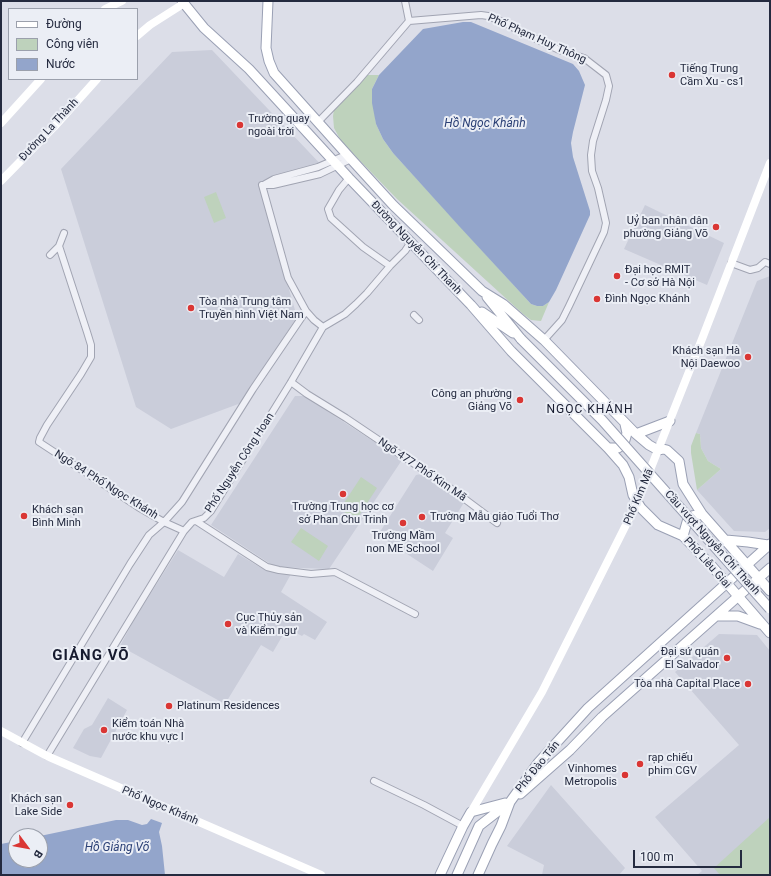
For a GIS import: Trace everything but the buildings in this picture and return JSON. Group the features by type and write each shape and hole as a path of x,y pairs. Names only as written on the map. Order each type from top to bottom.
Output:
{"main road":[{"path":"107,8 122,1"},
{"name":"Đường Nguyễn Chí Thanh","path":"268,1 266,48 274,73 348,157 393,205 482,291 503,304 544,340 625,424 649,445 658,450"},
{"path":"138,35 182,2"},
{"name":"Đường Nguyễn Chí Thanh","path":"182,2 204,28 238,57 348,178 471,305 511,351 608,448 623,465 637,503"},
{"path":"262,83 274,73"},
{"path":"1,123 40,80"},
{"name":"Đường La Thành","path":"1,181 54,127 96,80"},
{"name":"Phố Kim Mã","path":"440,875 463,826 542,692 637,503 770,163"},
{"name":"Cầu vượt Nguyễn Chí Thanh","path":"482,291 521,338 602,420 770,609"},
{"name":"Cầu vượt Nguyễn Chí Thanh","path":"471,305 521,338"},
{"path":"636,434 670,421"},
{"path":"608,448 618,448 621,446 627,433 625,424"},
{"path":"658,450 667,450 679,461 683,484 702,514 770,591"},
{"name":"Phố Liễu Giai","path":"637,503 657,524 684,536 770,633"},
{"path":"684,536 687,522 692,516 702,514"},
{"path":"726,540 769,545"},
{"name":"Phố Đào Tấn","path":"510,802 538,762 588,708 769,545"},
{"name":"Phố Đào Tấn","path":"510,802 544,774 602,717 729,606 770,568"},
{"path":"717,592 729,606"},
{"path":"716,616 738,616 762,625"},
{"name":"Phố Ngọc Khánh","path":"1,731 22,744 47,756 320,875"},
{"path":"471,812 510,802"},
{"path":"457,875 479,826 510,802"},
{"path":"478,875 501,826 510,802"}],"street":[{"path":"318,122 357,82 409,21 405,1"},
{"name":"Phố Phạm Huy Thông","path":"409,21 481,15 488,16 559,50 584,58 594,64 606,75 609,86 593,141 591,155 592,171 605,213 606,223 604,232 562,320 544,340"},
{"path":"323,327 306,311 288,278 262,185 274,179 335,163 348,157"},
{"path":"348,178 328,209 331,218 363,247 390,266"},
{"path":"50,255 58,246 64,233"},
{"name":"Phố Nguyễn Công Hoan","path":"47,756 184,531 189,524 204,518 211,511 291,382 323,327 345,314 356,304 405,251 411,242"},
{"name":"Ngõ 84 Phố Ngọc Khánh","path":"22,744 130,564 149,535 164,522 138,507 39,442 46,425 91,357 91,345 58,246"},
{"path":"731,263 750,270 758,268 765,262 770,264"},
{"path":"184,531 164,522 182,502 253,389 306,311"},
{"path":"414,315 419,320"},
{"name":"Ngõ 477 Phố Kim Mã","path":"291,382 450,488 497,523"},
{"path":"196,521 267,567 311,574 335,572 415,614"},
{"path":"374,781 463,826"}],"shaded area":[{"path":"212,50 327,171 260,189 297,317 241,403 171,429 136,407 61,169 172,52"},
{"path":"645,205 724,243 707,285 624,249"},
{"name":"Khách sạn Hà Nội Daewoo","path":"770,276 770,528 765,532 734,531 697,490 721,469 708,461 701,448 700,434 696,433 757,281"},
{"path":"295,396 304,396 402,460 329,569 275,567 211,525"},
{"name":"Trường Mẫu giáo Tuổi Thơ","path":"421,474 465,501 445,533 453,538 433,571 378,535 416,475"},
{"name":"Cục Thủy sản và Kiểm ngư","path":"178,550 224,577 238,554 263,569 291,574 281,592 327,622 315,640 304,634 302,636 287,628 273,652 261,645 225,704 120,646 134,620"},
{"path":"719,634 757,635 770,651 770,875 697,875 702,871 655,817 739,745 675,672"},
{"path":"108,698 127,710 101,758 90,756 73,748 84,729 92,725"},
{"path":"551,785 625,868 619,875 542,875 544,865 507,846"}],"green space":[{"path":"359,75 379,75 372,89 376,124 383,139 393,153 531,304 543,306 549,302 541,321 531,320 523,314 397,199 341,141 334,128 333,116 335,103"},
{"path":"216,192 226,218 214,223 204,197"},
{"path":"696,433 700,434 701,448 708,461 721,469 697,490 691,453 691,446"},
{"path":"361,477 377,488 356,520 340,509"},
{"path":"301,528 328,546 319,561 291,542"},
{"path":"770,817 770,875 720,875 714,868"}],"water":[{"name":"Hồ Ngọc Khánh","path":"471,22 573,64 579,71 585,85 571,143 573,157 590,215 556,290 549,302 543,306 531,304 459,226 393,153 383,139 376,124 372,103 372,89 379,75 423,29"},
{"name":"Hồ Giảng Võ","path":"151,819 162,823 159,832 165,875 1,875 1,844 8,843 8,868 48,868 48,834 116,820 128,820 142,825 147,824"}],"place":[{"name":"Tiếng Trung Cầm Xu - cs1","path":"672,75"},
{"name":"Trường quay ngoài trời","path":"240,125"},
{"name":"Uỷ ban nhân dân phường Giảng Võ","path":"716,227"},
{"name":"Đại học RMIT - Cơ sở Hà Nội","path":"617,276"},
{"name":"Đình Ngọc Khánh","path":"597,299"},
{"name":"Tòa nhà Trung tâm Truyền hình Việt Nam","path":"191,308"},
{"name":"Khách sạn Hà Nội Daewoo","path":"748,357"},
{"name":"Công an phường Giảng Võ","path":"520,400"},
{"name":"Trường Trung học cơ sở Phan Chu Trinh","path":"343,494"},
{"name":"Khách sạn Bình Minh","path":"24,516"},
{"name":"Trường Mẫu giáo Tuổi Thơ","path":"422,517"},
{"name":"Trường Mầm non ME School","path":"403,523"},
{"name":"Cục Thủy sản và Kiểm ngư","path":"228,624"},
{"name":"Đại sứ quán El Salvador","path":"727,658"},
{"name":"Tòa nhà Capital Place","path":"748,684"},
{"name":"Platinum Residences","path":"169,706"},
{"name":"Kiểm toán Nhà nước khu vực I","path":"104,730"},
{"name":"rạp chiếu phim CGV","path":"640,764"},
{"name":"Vinhomes Metropolis","path":"625,775"},
{"name":"Khách sạn Lake Side","path":"70,805"}],"district":[{"name":"NGỌC KHÁNH","path":"590,410"},
{"name":"GIẢNG VÕ","path":"91,656"}]}
